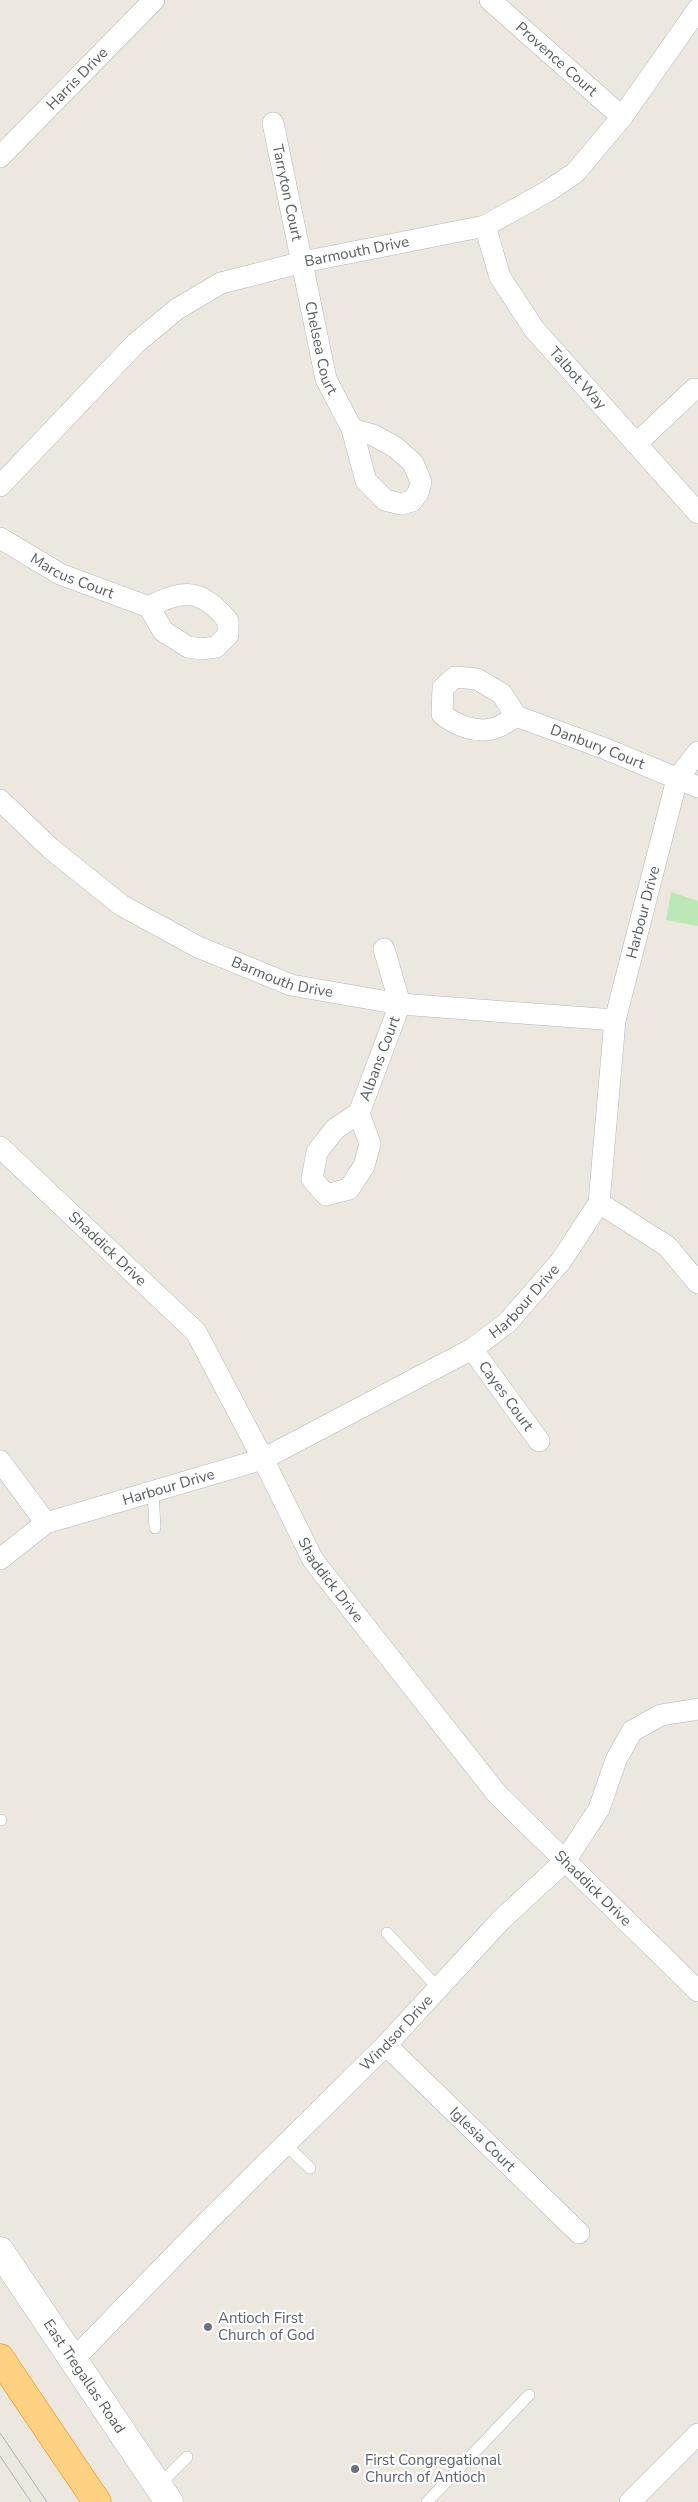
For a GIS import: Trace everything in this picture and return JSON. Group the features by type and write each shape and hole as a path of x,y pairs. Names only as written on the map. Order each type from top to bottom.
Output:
{"highway":[{"path":"0,2358 97,2502"}],"street":[{"name":"Provence Court","path":"490,0 622,117"},
{"name":"Harris Drive","path":"0,157 149,2"},
{"name":"Barmouth Drive","path":"0,486 136,343 177,309 221,282 302,262 485,226 548,191 575,173 622,117 698,9"},
{"name":"Tarryton Court","path":"273,123 302,262"},
{"name":"Talbot Way","path":"485,226 500,277 534,329 698,513"},
{"name":"Chelsea Court","path":"302,262 326,379 352,429"},
{"path":"636,444 694,389"},
{"name":"Marcus Court","path":"0,538 60,574 149,607"},
{"name":"Danbury Court","path":"516,716 606,749 698,788"},
{"name":"Harbour Drive","path":"0,1558 46,1523 263,1459 472,1349 507,1322 561,1261 599,1203 615,1020 677,779 698,752"},
{"name":"Barmouth Drive","path":"0,800 50,848 121,905 198,947 291,985 400,1004 615,1020"},
{"path":"384,949 400,1004"},
{"name":"Albans Court","path":"359,1113 400,1004"},
{"name":"Shaddick Drive","path":"0,1147 196,1332 263,1459 313,1560 497,1794 698,1991"},
{"path":"599,1203 667,1246 698,1282"},
{"name":"Cayes Court","path":"472,1349 539,1441"},
{"path":"0,1461 46,1523"},
{"name":"Windsor Drive","path":"73,2360 207,2222 386,2045 502,1920 565,1861 599,1809 616,1760 632,1731 661,1715 698,1709"},
{"name":"Iglesia Court","path":"386,2045 579,2234"},
{"name":"East Tregallas Road","path":"0,2251 164,2494"},
{"path":"630,2502 698,2434"}],"lane":[{"path":"153,1492 155,1528"},
{"path":"387,1932 438,1988"},
{"path":"285,2144 310,2168"},
{"path":"427,2502 529,2396"},
{"path":"164,2494 187,2457"}],"green space":[{"path":"671,892 698,901 698,926 666,920"}],"tram line":[{"path":"0,2433 47,2502"},
{"path":"0,2456 31,2502"}],"place":[{"name":"Antioch First Church of God","path":"208,2327"},
{"name":"First Congregational Church of Antioch","path":"355,2469"}]}
